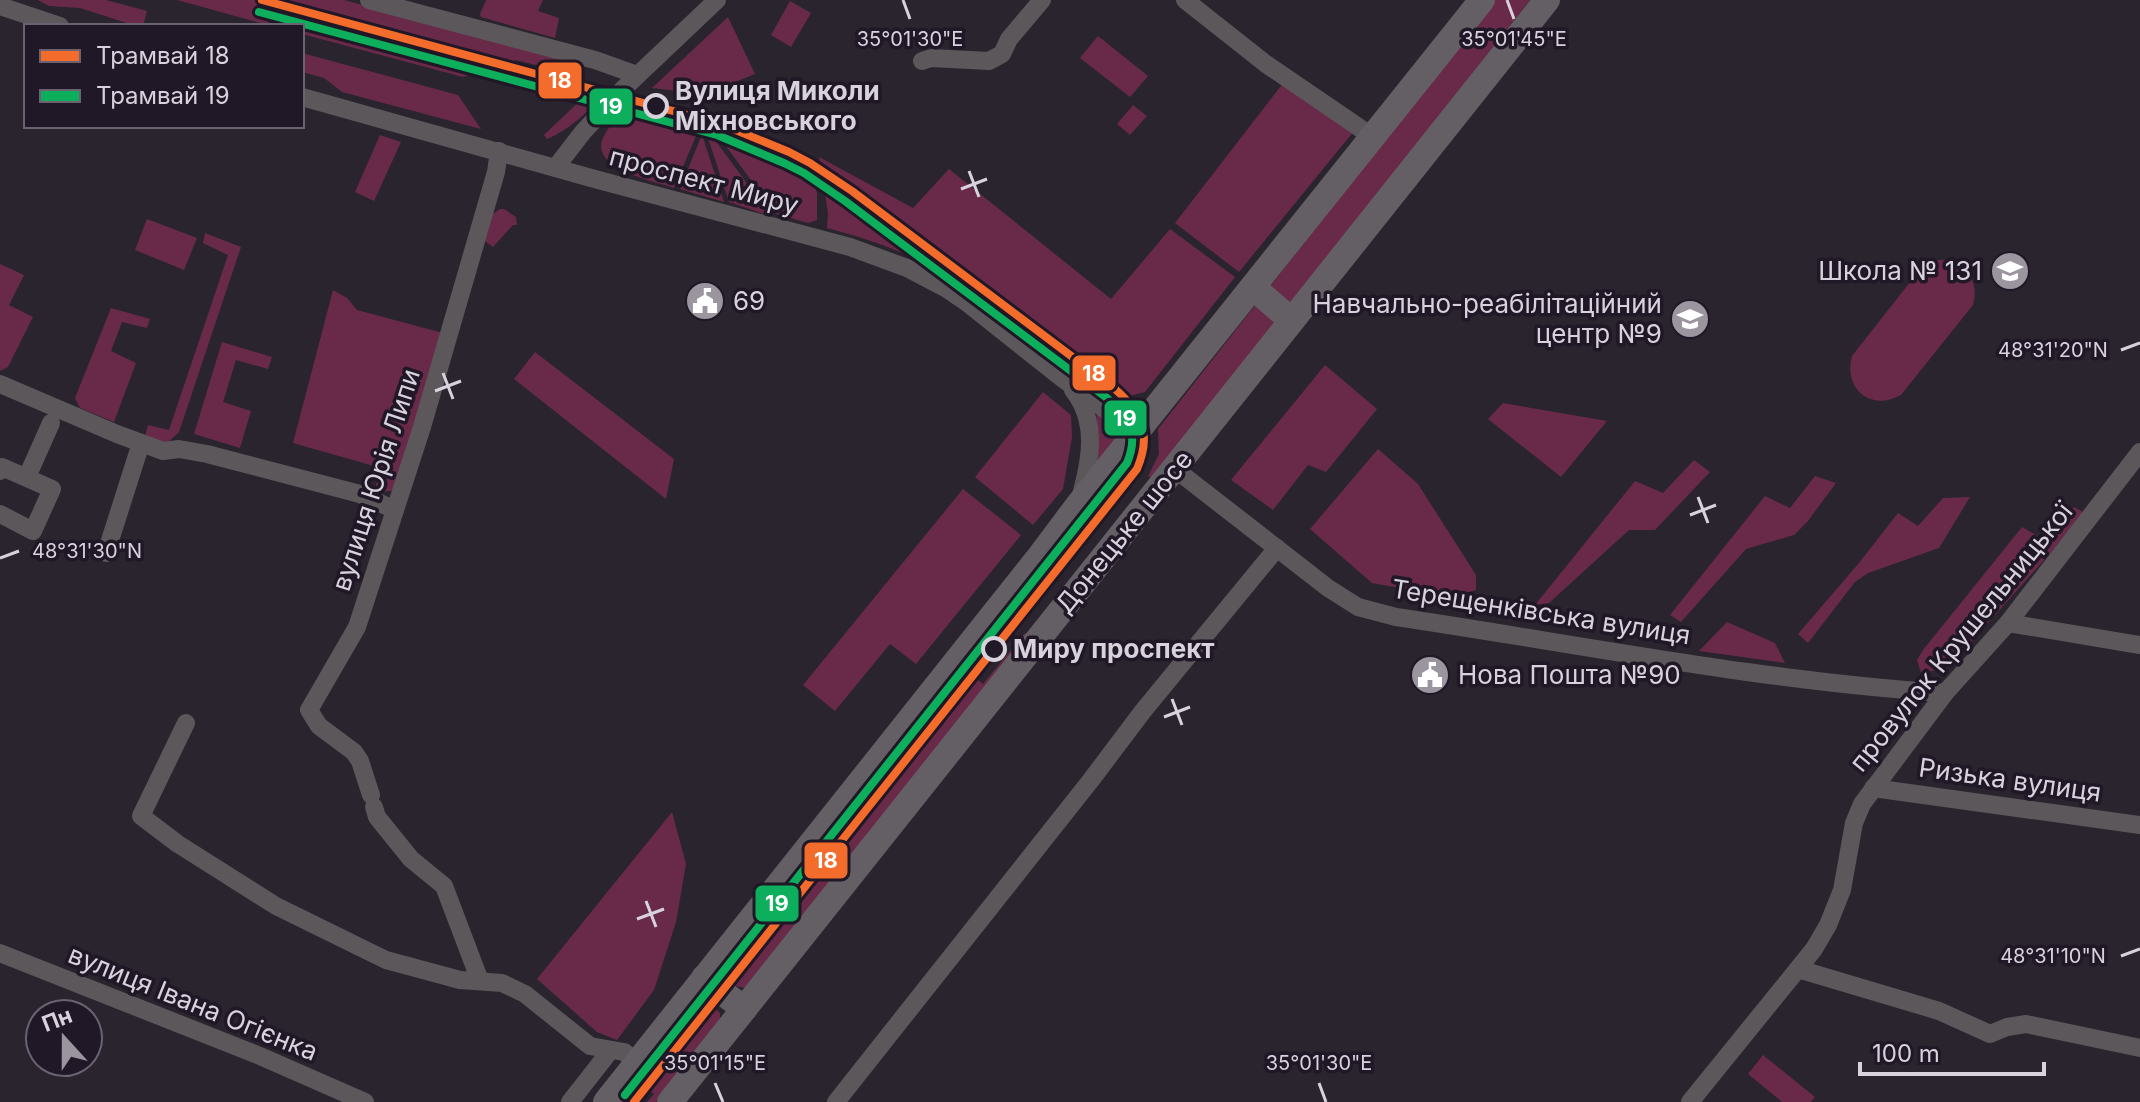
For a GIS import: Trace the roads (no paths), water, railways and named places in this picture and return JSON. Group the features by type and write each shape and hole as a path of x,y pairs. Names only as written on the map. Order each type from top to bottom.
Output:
{"highway":[{"name":"Донецьке шосе","path":"606,1102 1482,0"},
{"name":"Донецьке шосе","path":"670,1102 1547,0"},
{"path":"1254,288 1291,320"},
{"path":"704,978 744,1009"}],"street":[{"path":"369,0 595,60 637,75"},
{"path":"556,167 583,132 637,75 717,0"},
{"path":"922,61 931,58 989,61 1002,54 1009,39 1042,0"},
{"path":"1185,0 1266,64 1373,137"},
{"path":"12,6 55,24"},
{"name":"проспект Миру","path":"304,98 850,247 907,268 966,302 1124,423 1132,426 1143,424"},
{"name":"вулиця Юрія Липи","path":"480,981 444,886 411,859 377,817 360,761 354,752 319,726 309,710 357,627 422,427 496,172 499,151"},
{"name":"проспект Миру","path":"1063,379 1085,407 1091,429 1079,504"},
{"path":"0,384 163,451 179,449 207,454 360,494 395,510"},
{"path":"27,477 51,423"},
{"path":"106,553 141,443"},
{"name":"провулок Крушельницької","path":"1690,1102 1814,949 1828,925 1842,890 1854,823 1873,788 1945,693 2008,623 2140,452"},
{"path":"0,471 2,467 52,489 33,531 0,514"},
{"name":"Терещенківська вулиця","path":"1175,469 1328,588 1358,607 1396,617 1784,677 1945,693"},
{"path":"836,1102 1143,711 1277,548"},
{"path":"2008,623 2140,645"},
{"path":"186,723 141,816 178,844 276,906 386,960 460,980 502,983 525,994 590,1046 624,1052 637,1062"},
{"name":"Ризька вулиця","path":"1873,788 2140,825"},
{"name":"вулиця Івана Огієнка","path":"0,953 260,1056 365,1102"},
{"path":"1798,969 1939,1011 1990,1034 2026,1024 2140,1048"},
{"path":"570,1102 610,1051"}],"tram line":[{"name":"18","path":"262,0 721,124 789,152 852,191 1115,389 1132,407 1142,425 1144,445 1137,469 634,1102"},
{"name":"19","path":"259,12 304,24"},
{"name":"19","path":"304,24 717,135 784,163 845,201 1107,398 1122,413 1130,427 1132,443 1127,463 625,1095"}],"place":[{"name":"Вулиця Миколи Міхновського","path":"656,106"},
{"name":"Школа № 131","path":"2010,271"},
{"name":"69","path":"705,301"},
{"name":"Навчально-реабілітаційний центр №9","path":"1690,319"},
{"name":"Миру проспект","path":"994,649"},
{"name":"Нова Пошта №90","path":"1430,675"}]}
